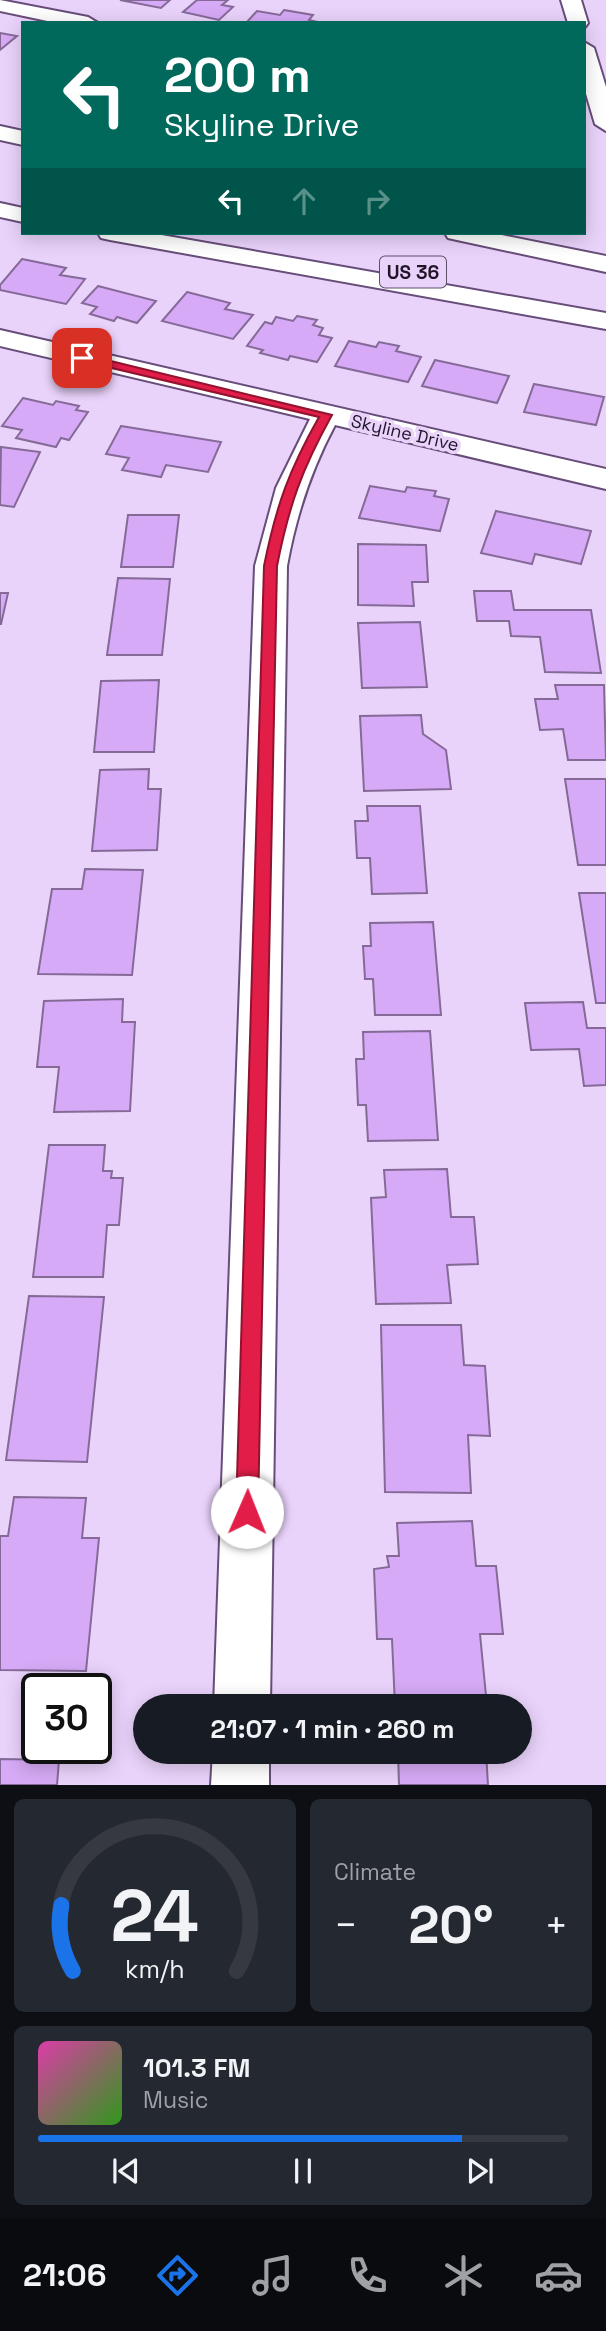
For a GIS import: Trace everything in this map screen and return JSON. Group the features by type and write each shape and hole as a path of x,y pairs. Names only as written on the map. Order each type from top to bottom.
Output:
{"main road":[{"path":"571,0 577,21"},
{"path":"0,5 78,21"},
{"path":"586,63 589,85 606,124"},
{"path":"0,126 21,131"},
{"path":"0,132 21,137"},
{"path":"0,188 21,192"},
{"path":"0,210 21,215"},
{"path":"121,235 606,321"},
{"name":"US 36","path":"230,235 606,312"},
{"path":"467,235 606,264"},
{"path":"563,235 606,243"},
{"path":"571,235 606,243"},
{"name":"Skyline Drive","path":"0,338 606,479"},
{"path":"242,1694 271,566 279,524 297,467 326,415"},
{"path":"240,1785 241,1764"}],"building":[{"path":"120,0 170,0 161,8"},
{"path":"197,0 228,0 222,5 233,7 219,20 183,12"},
{"path":"284,10 313,15 309,20 313,21 248,21 257,11 280,15"},
{"path":"0,33 17,36 0,50"},
{"path":"22,259 66,268 60,275 85,279 66,304 0,290 0,285"},
{"path":"98,286 156,301 137,323 117,317 114,321 90,314 97,307 82,303"},
{"path":"187,292 230,303 225,309 253,315 233,339 162,321"},
{"path":"297,316 317,320 313,325 323,328 319,335 332,338 317,362 290,356 288,360 260,353 263,350 247,346 265,322 272,324 276,317 293,321"},
{"path":"349,341 376,347 379,342 399,346 396,351 421,357 408,382 335,366"},
{"path":"435,360 509,376 497,403 422,386"},
{"path":"534,384 604,397 596,425 524,412"},
{"path":"23,398 53,405 56,401 79,406 76,410 88,412 69,440 61,438 56,447 16,438 22,430 2,426"},
{"path":"121,426 221,442 208,472 166,465 161,477 122,470 129,458 106,454"},
{"path":"1,447 40,452 14,507 0,505"},
{"path":"370,486 405,492 407,487 436,491 434,496 449,499 440,531 359,518"},
{"path":"496,511 591,531 581,564 535,554 532,564 481,553"},
{"path":"128,515 179,515 173,567 121,567"},
{"path":"358,544 426,545 428,582 412,582 414,606 358,605"},
{"path":"118,578 170,579 162,655 107,655"},
{"path":"474,591 511,591 514,610 591,610 601,673 545,672 540,637 511,636 509,621 477,621"},
{"path":"0,593 8,593 1,624 0,624"},
{"path":"420,622 427,687 362,688 358,623"},
{"path":"159,680 154,752 94,752 101,681"},
{"path":"555,685 604,685 606,760 568,760 563,729 540,730 535,699 558,699"},
{"path":"421,715 423,734 446,750 451,789 364,791 360,716"},
{"path":"149,769 148,789 161,789 157,850 92,851 100,770"},
{"path":"565,779 606,779 606,865 578,865"},
{"path":"367,806 420,806 427,893 372,894 370,858 357,858 355,821 368,821"},
{"path":"85,869 143,870 132,975 38,974 52,889 82,889"},
{"path":"579,893 606,893 606,1003 596,1003"},
{"path":"433,922 441,1015 375,1015 373,979 365,979 363,946 371,946 370,923"},
{"path":"123,999 122,1022 135,1022 130,1111 54,1112 59,1067 37,1067 44,1001"},
{"path":"583,1002 587,1028 606,1028 606,1085 584,1086 579,1049 531,1050 525,1003"},
{"path":"430,1031 438,1140 368,1141 366,1105 358,1105 356,1059 364,1059 363,1032"},
{"path":"49,1145 105,1145 103,1171 112,1171 111,1178 123,1178 119,1225 107,1225 103,1277 33,1277"},
{"path":"447,1169 451,1217 474,1217 478,1264 447,1265 451,1303 376,1304 371,1198 386,1197 384,1170"},
{"path":"29,1296 104,1297 87,1462 6,1460"},
{"path":"381,1325 461,1325 464,1365 485,1366 490,1436 468,1435 471,1493 385,1492"},
{"path":"14,1497 86,1498 82,1538 99,1538 86,1671 0,1670 0,1536 8,1536"},
{"path":"472,1521 476,1566 496,1566 503,1634 480,1634 486,1694 394,1694 392,1639 377,1639 374,1569 389,1567 387,1556 399,1556 397,1523"},
{"path":"0,1759 21,1759 21,1764 59,1764 57,1785 0,1785"},
{"path":"398,1764 487,1764 488,1785 399,1785"}],"route":[{"path":"82,358 326,415 297,467 279,524 271,566 247,1512"}]}
